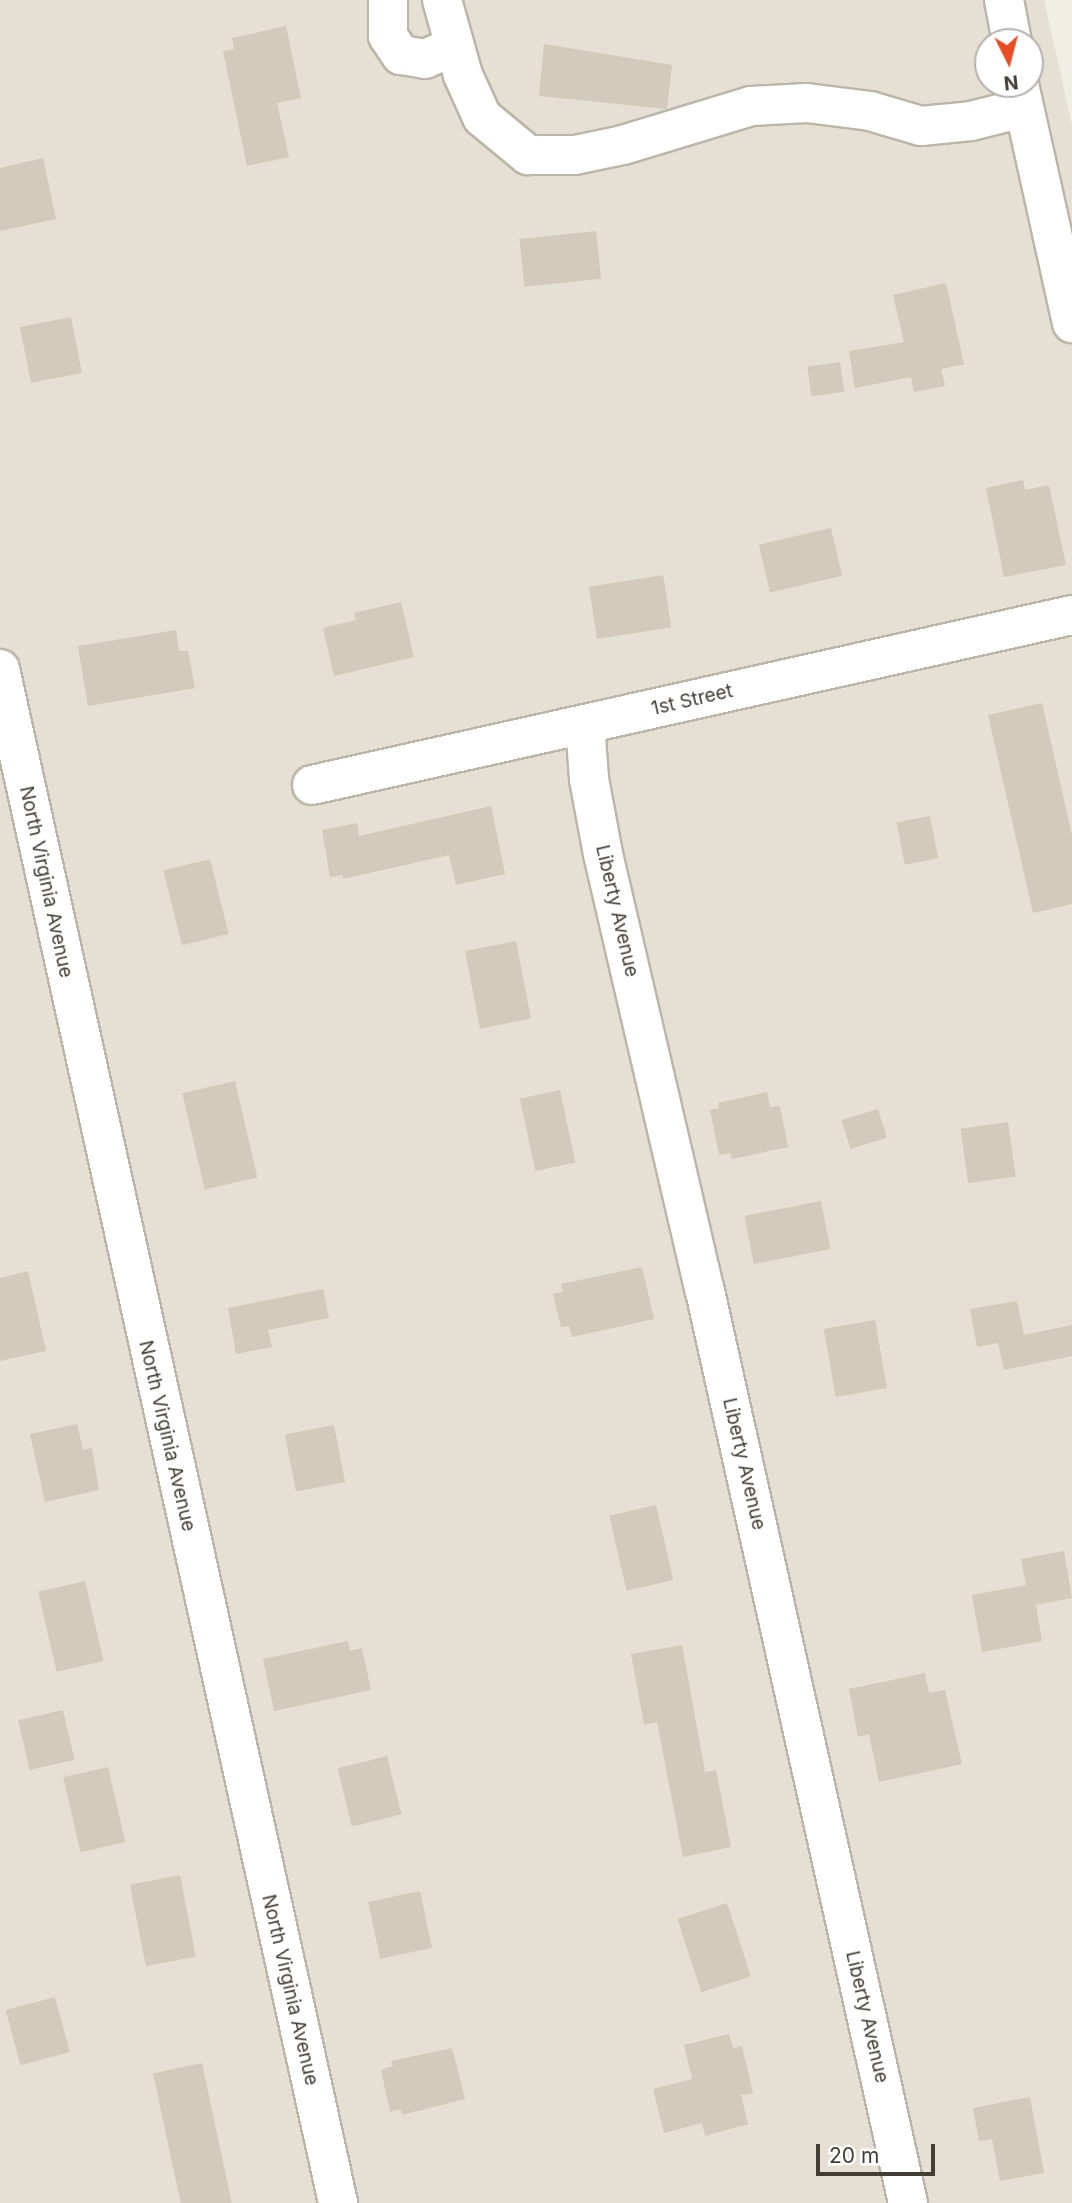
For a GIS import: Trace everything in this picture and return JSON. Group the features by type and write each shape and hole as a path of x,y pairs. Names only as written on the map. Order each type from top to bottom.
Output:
{"street":[{"path":"388,0 388,36 401,55 425,59 454,46"},
{"path":"442,0 454,46 482,117 527,155 587,153 751,106 820,105 870,111 920,126 971,121 1017,98"},
{"path":"1004,0 1009,28"},
{"path":"1021,98 1072,323"},
{"name":"1st Street","path":"312,785 1072,615"},
{"name":"North Virginia Avenue","path":"0,669 338,2203"},
{"name":"Liberty Avenue","path":"585,724 589,779 603,854 709,1305 908,2203"}],"shaded area":[{"path":"0,0 1044,0 1072,125 1072,2203 0,2203"}],"building":[{"path":"286,26 301,98 277,103 289,157 247,166 223,51 234,49 232,38"},
{"path":"544,44 672,65 667,109 539,96"},
{"path":"43,158 56,219 0,231 0,168"},
{"path":"596,231 601,279 524,287 519,239"},
{"path":"946,283 964,364 941,369 945,386 914,392 911,377 855,388 849,351 904,342 893,295"},
{"path":"71,317 82,373 31,383 20,327"},
{"path":"840,362 844,392 811,396 807,367"},
{"path":"1023,480 1025,490 1049,485 1066,565 1004,577 986,488"},
{"path":"831,528 842,576 770,592 759,545"},
{"path":"663,575 671,627 597,639 589,587"},
{"path":"401,602 414,657 334,676 323,628 356,620 354,613"},
{"path":"176,630 179,651 188,651 195,688 88,706 78,646"},
{"path":"1042,703 1072,835 1072,904 1033,913 988,715"},
{"path":"491,806 505,874 456,885 449,855 343,879 343,875 330,877 322,830 357,823 359,836"},
{"path":"930,816 938,858 905,865 897,822"},
{"path":"210,859 229,934 182,945 163,871"},
{"path":"516,941 531,1019 480,1028 465,951"},
{"path":"235,1081 257,1177 205,1190 182,1093"},
{"path":"560,1090 575,1162 535,1171 520,1099"},
{"path":"767,1092 770,1107 780,1106 788,1147 732,1159 730,1153 719,1155 710,1110 719,1108 718,1103"},
{"path":"878,1109 887,1138 850,1149 842,1120"},
{"path":"1008,1122 1016,1176 968,1183 960,1129"},
{"path":"821,1201 830,1249 754,1264 744,1216"},
{"path":"642,1267 654,1319 572,1337 569,1326 561,1327 553,1294 563,1292 561,1284"},
{"path":"28,1271 46,1351 0,1361 0,1278"},
{"path":"323,1289 329,1318 268,1330 272,1347 236,1354 228,1308"},
{"path":"1017,1301 1024,1335 1072,1325 1072,1356 1004,1370 998,1343 977,1347 970,1309"},
{"path":"875,1320 887,1388 836,1397 824,1329"},
{"path":"77,1424 83,1450 92,1448 99,1490 45,1502 30,1434"},
{"path":"334,1425 345,1482 296,1491 285,1435"},
{"path":"656,1505 673,1580 627,1591 609,1516"},
{"path":"1064,1551 1072,1598 1036,1605 1042,1641 982,1652 972,1595 1026,1585 1021,1559"},
{"path":"85,1581 103,1661 57,1672 38,1592"},
{"path":"348,1641 350,1651 362,1648 371,1690 274,1711 263,1659"},
{"path":"682,1645 705,1772 716,1770 731,1847 683,1857 657,1722 644,1725 631,1654"},
{"path":"925,1673 929,1693 945,1690 962,1764 879,1782 869,1734 858,1737 849,1689"},
{"path":"63,1710 74,1760 30,1770 18,1720"},
{"path":"387,1756 402,1814 352,1827 338,1768"},
{"path":"108,1767 125,1842 81,1852 63,1777"},
{"path":"180,1875 196,1956 146,1966 130,1885"},
{"path":"420,1891 432,1948 380,1959 368,1902"},
{"path":"727,1903 751,1976 701,1992 678,1919"},
{"path":"55,1997 70,2052 20,2065 6,2010"},
{"path":"729,2034 733,2048 742,2046 753,2093 741,2095 748,2124 705,2136 702,2123 664,2133 653,2089 692,2079 684,2045"},
{"path":"452,2048 465,2099 402,2115 401,2109 390,2112 381,2070 393,2066 391,2061"},
{"path":"202,2063 232,2203 181,2203 153,2073"},
{"path":"1030,2097 1044,2173 1000,2181 992,2139 979,2141 973,2108"}]}
